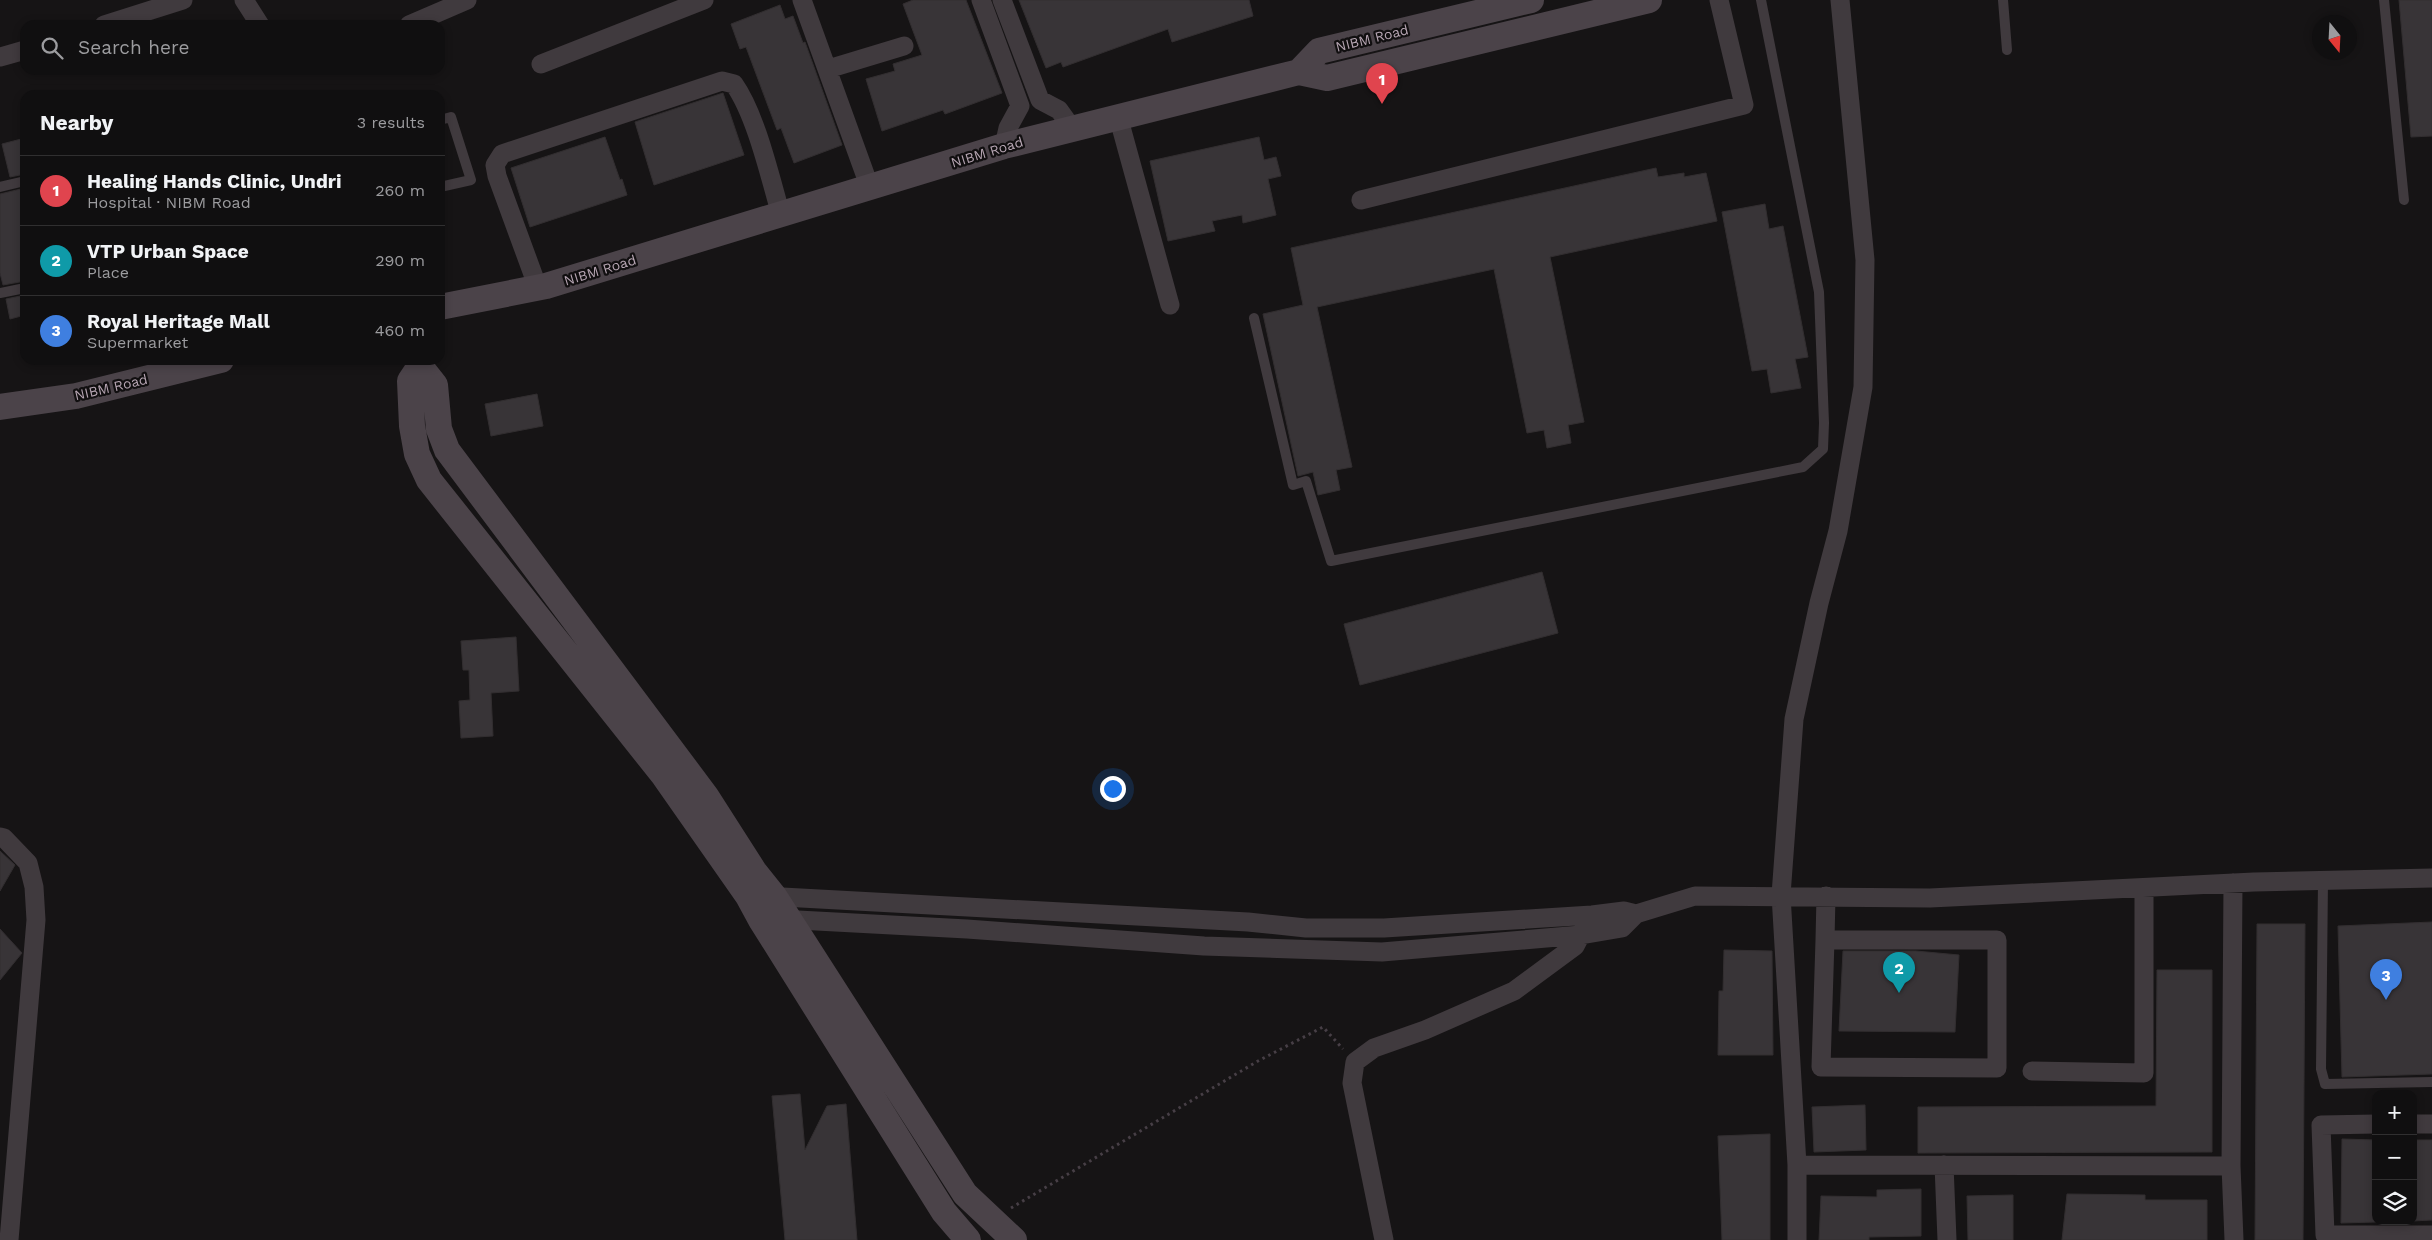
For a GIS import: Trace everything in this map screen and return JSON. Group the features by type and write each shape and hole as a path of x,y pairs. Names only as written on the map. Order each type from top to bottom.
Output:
{"street":[{"path":"120,20 184,0"},
{"path":"244,0 257,20"},
{"path":"421,20 467,0"},
{"path":"541,64 704,0"},
{"path":"802,0 870,188"},
{"name":"NIBM Road","path":"445,306 538,288 1004,146 1299,72 1319,51 1531,0"},
{"path":"1299,72 1326,78 1649,0"},
{"path":"1361,200 1744,105 1719,0"},
{"path":"1797,1240 1797,1165 1781,896 1794,719 1819,603 1838,531 1863,387 1865,260 1840,0"},
{"path":"1004,146 1008,128 1020,106 984,7 1004,3 1040,100 1059,110 1072,128"},
{"path":"828,69 904,46"},
{"path":"0,57 20,51"},
{"path":"538,288 497,176 496,165 502,154 722,81 734,84 741,93 763,153 780,215"},
{"path":"1118,116 1170,305"},
{"name":"NIBM Road","path":"0,408 76,396 201,365"},
{"path":"419,365 410,381 412,426 417,454 429,480 664,776 748,896 761,920 944,1212 968,1240"},
{"path":"421,365 436,385 439,429 447,450 706,796 754,871 774,896 965,1194 1014,1240"},
{"path":"0,837 4,838 28,862 34,887 36,920 9,1240"},
{"path":"761,920 788,919 1204,946 1382,952 1581,935 1622,928 1636,914 1695,896 1930,898 2233,883 2432,878"},
{"path":"2233,883 2231,1166 2234,1240"},
{"path":"2032,1071 2144,1074 2144,888"},
{"path":"748,896 1238,921 1306,928 1384,928 1592,915 1624,911 1636,914"},
{"path":"1825,940 1997,940 1997,1068 1821,1066 1826,896"},
{"path":"1384,1240 1352,1083 1356,1062 1374,1048 1425,1030 1514,991 1576,946 1592,915"},
{"path":"2372,1124 2321,1125 2325,1235 2432,1235"},
{"path":"2417,1124 2432,1124"},
{"path":"1797,1165 2231,1166"},
{"path":"1944,1165 1947,1240"}],"lane":[{"path":"1254,318 1293,485 1306,480 1331,561 1803,466 1823,449 1824,423 1819,292 1761,0"},
{"path":"2003,0 2007,50"},
{"path":"2384,0 2404,200"},
{"path":"445,119 451,117 472,180 445,186"},
{"path":"0,187 20,182"},
{"path":"0,293 20,289"},
{"path":"2323,880 2321,1069 2324,1084 2432,1082"}],"path":[{"path":"1006,1211 1258,1061 1323,1027 1356,1062"}],"building":[{"path":"913,0 966,0 1002,93 945,114 943,110 882,131 866,79 895,71 893,64 922,55 903,4"},
{"path":"1019,0 1249,0 1253,16 1172,42 1168,29 1063,67 1061,62 1046,68"},
{"path":"2399,0 2432,0 2432,136 2411,137"},
{"path":"780,5 785,19 793,16 803,43 805,42 842,145 794,163 781,128 777,130 746,47 740,49 731,24"},
{"path":"723,93 744,155 654,185 635,122"},
{"path":"605,137 627,195 530,227 511,168"},
{"path":"1259,137 1264,160 1276,157 1281,176 1268,179 1276,215 1243,223 1242,215 1212,221 1215,231 1168,241 1150,161"},
{"path":"20,139 20,175 10,177 2,144"},
{"path":"1656,168 1658,177 1684,173 1684,177 1706,173 1717,221 1550,257 1584,422 1568,425 1571,443 1547,448 1544,430 1527,433 1494,269 1317,307 1352,467 1336,470 1340,490 1318,495 1313,472 1298,476 1263,314 1303,305 1291,248"},
{"path":"20,189 20,282 3,285 0,273 0,194"},
{"path":"1765,204 1769,229 1783,226 1808,357 1795,359 1801,388 1771,393 1767,369 1752,371 1722,212"},
{"path":"20,296 20,316 10,319 6,299"},
{"path":"537,394 543,426 491,436 485,404"},
{"path":"1542,572 1558,633 1360,685 1344,624"},
{"path":"516,637 519,691 491,693 493,736 461,738 459,701 470,700 469,670 463,670 461,641"},
{"path":"0,851 15,865 0,891"},
{"path":"2432,922 2432,1074 2342,1077 2338,926"},
{"path":"2257,924 2305,924 2303,1240 2255,1240"},
{"path":"0,929 22,953 0,980"},
{"path":"1724,950 1772,951 1773,1055 1718,1055 1719,991 1723,991"},
{"path":"1843,951 1916,951 1959,955 1955,1032 1839,1031"},
{"path":"2157,970 2212,970 2212,1152 1918,1153 1918,1107 2156,1106"},
{"path":"800,1094 805,1150 827,1106 846,1104 857,1240 785,1240 772,1096"},
{"path":"1865,1105 1866,1150 1814,1152 1812,1107"},
{"path":"1770,1134 1770,1240 1722,1240 1718,1136"},
{"path":"2342,1139 2372,1140 2372,1222 2341,1223"},
{"path":"2417,1140 2432,1140 2432,1220 2417,1221"},
{"path":"1921,1189 1921,1236 1869,1237 1869,1240 1819,1240 1821,1196 1877,1197 1877,1190"},
{"path":"2067,1194 2145,1195 2145,1200 2207,1200 2207,1240 2062,1240"},
{"path":"2013,1195 2013,1240 1968,1240 1967,1196"}],"place":[{"name":"Healing Hands Clinic, Undri","path":"1382,104"},
{"name":"VTP Urban Space","path":"1899,993"},
{"name":"Royal Heritage Mall","path":"2386,1000"}]}
